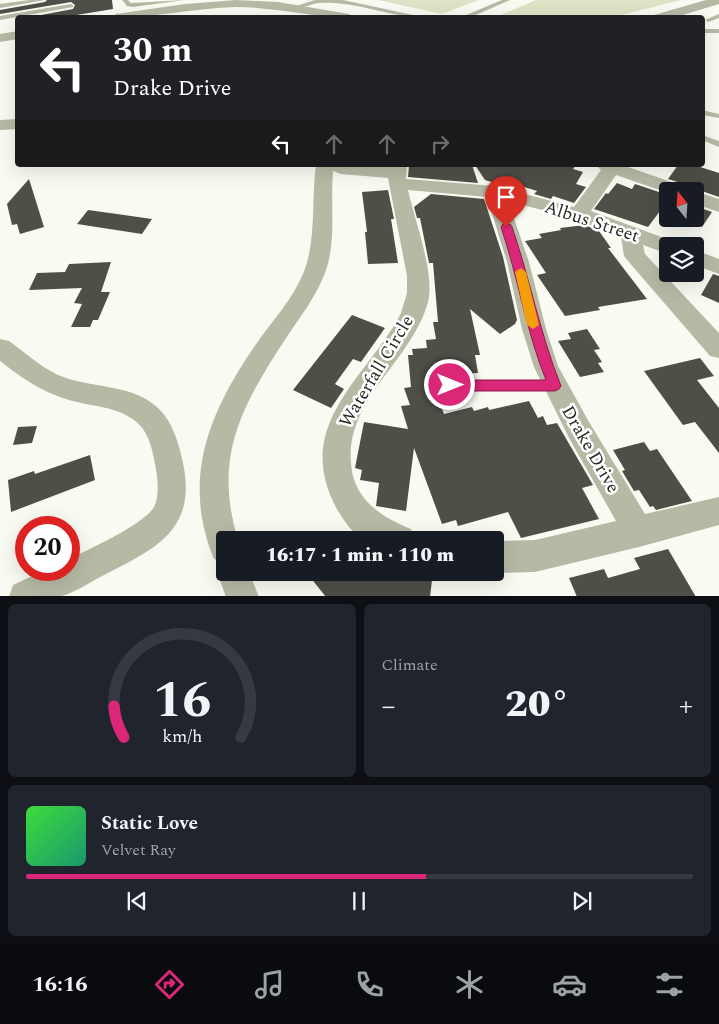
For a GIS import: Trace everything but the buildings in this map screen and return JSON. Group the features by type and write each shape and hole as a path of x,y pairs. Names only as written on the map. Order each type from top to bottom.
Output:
{"street":[{"path":"668,15 719,0"},
{"path":"134,15 190,6 238,2 293,8 332,15"},
{"path":"0,38 15,36"},
{"path":"0,125 15,124"},
{"path":"220,531 214,507 214,459 225,418 245,380 304,294 317,264 321,232 344,167 397,174"},
{"path":"579,214 607,167"},
{"path":"611,167 659,184"},
{"name":"Albus Street","path":"397,174 495,192 579,214 659,243"},
{"name":"Waterfall Circle","path":"381,531 372,527 352,508 339,482 334,462 337,437 343,421 356,398 405,327 414,308 419,291 416,265 397,174"},
{"name":"Drake Drive","path":"495,192 518,262 534,329 546,367 638,532"},
{"path":"704,200 719,206"},
{"path":"630,232 635,256 719,349"},
{"path":"704,261 719,267"},
{"path":"0,348 41,376 61,386 121,400 143,411 157,426 165,448 173,483 170,503 163,518 150,530 130,543 25,596"},
{"path":"504,557 535,556 719,511"},
{"path":"237,581 243,596"}],"lane":[{"path":"0,6 42,0"},
{"path":"125,0 133,5 182,0"},
{"path":"470,15 507,0"},
{"path":"293,8 318,1 340,1 409,15"},
{"path":"18,15 71,6"},
{"path":"0,18 15,15"},
{"path":"708,20 719,16"},
{"path":"705,31 719,31"},
{"path":"705,113 719,116"},
{"path":"705,138 719,144"},
{"path":"450,385 555,386"}],"green space":[{"path":"378,0 479,0 442,14"},
{"path":"536,0 681,0 622,15 501,15"}],"slow traffic":[{"path":"521,272 533,325"}],"route":[{"path":"450,385 555,386 542,355 518,262 506,227"}]}
